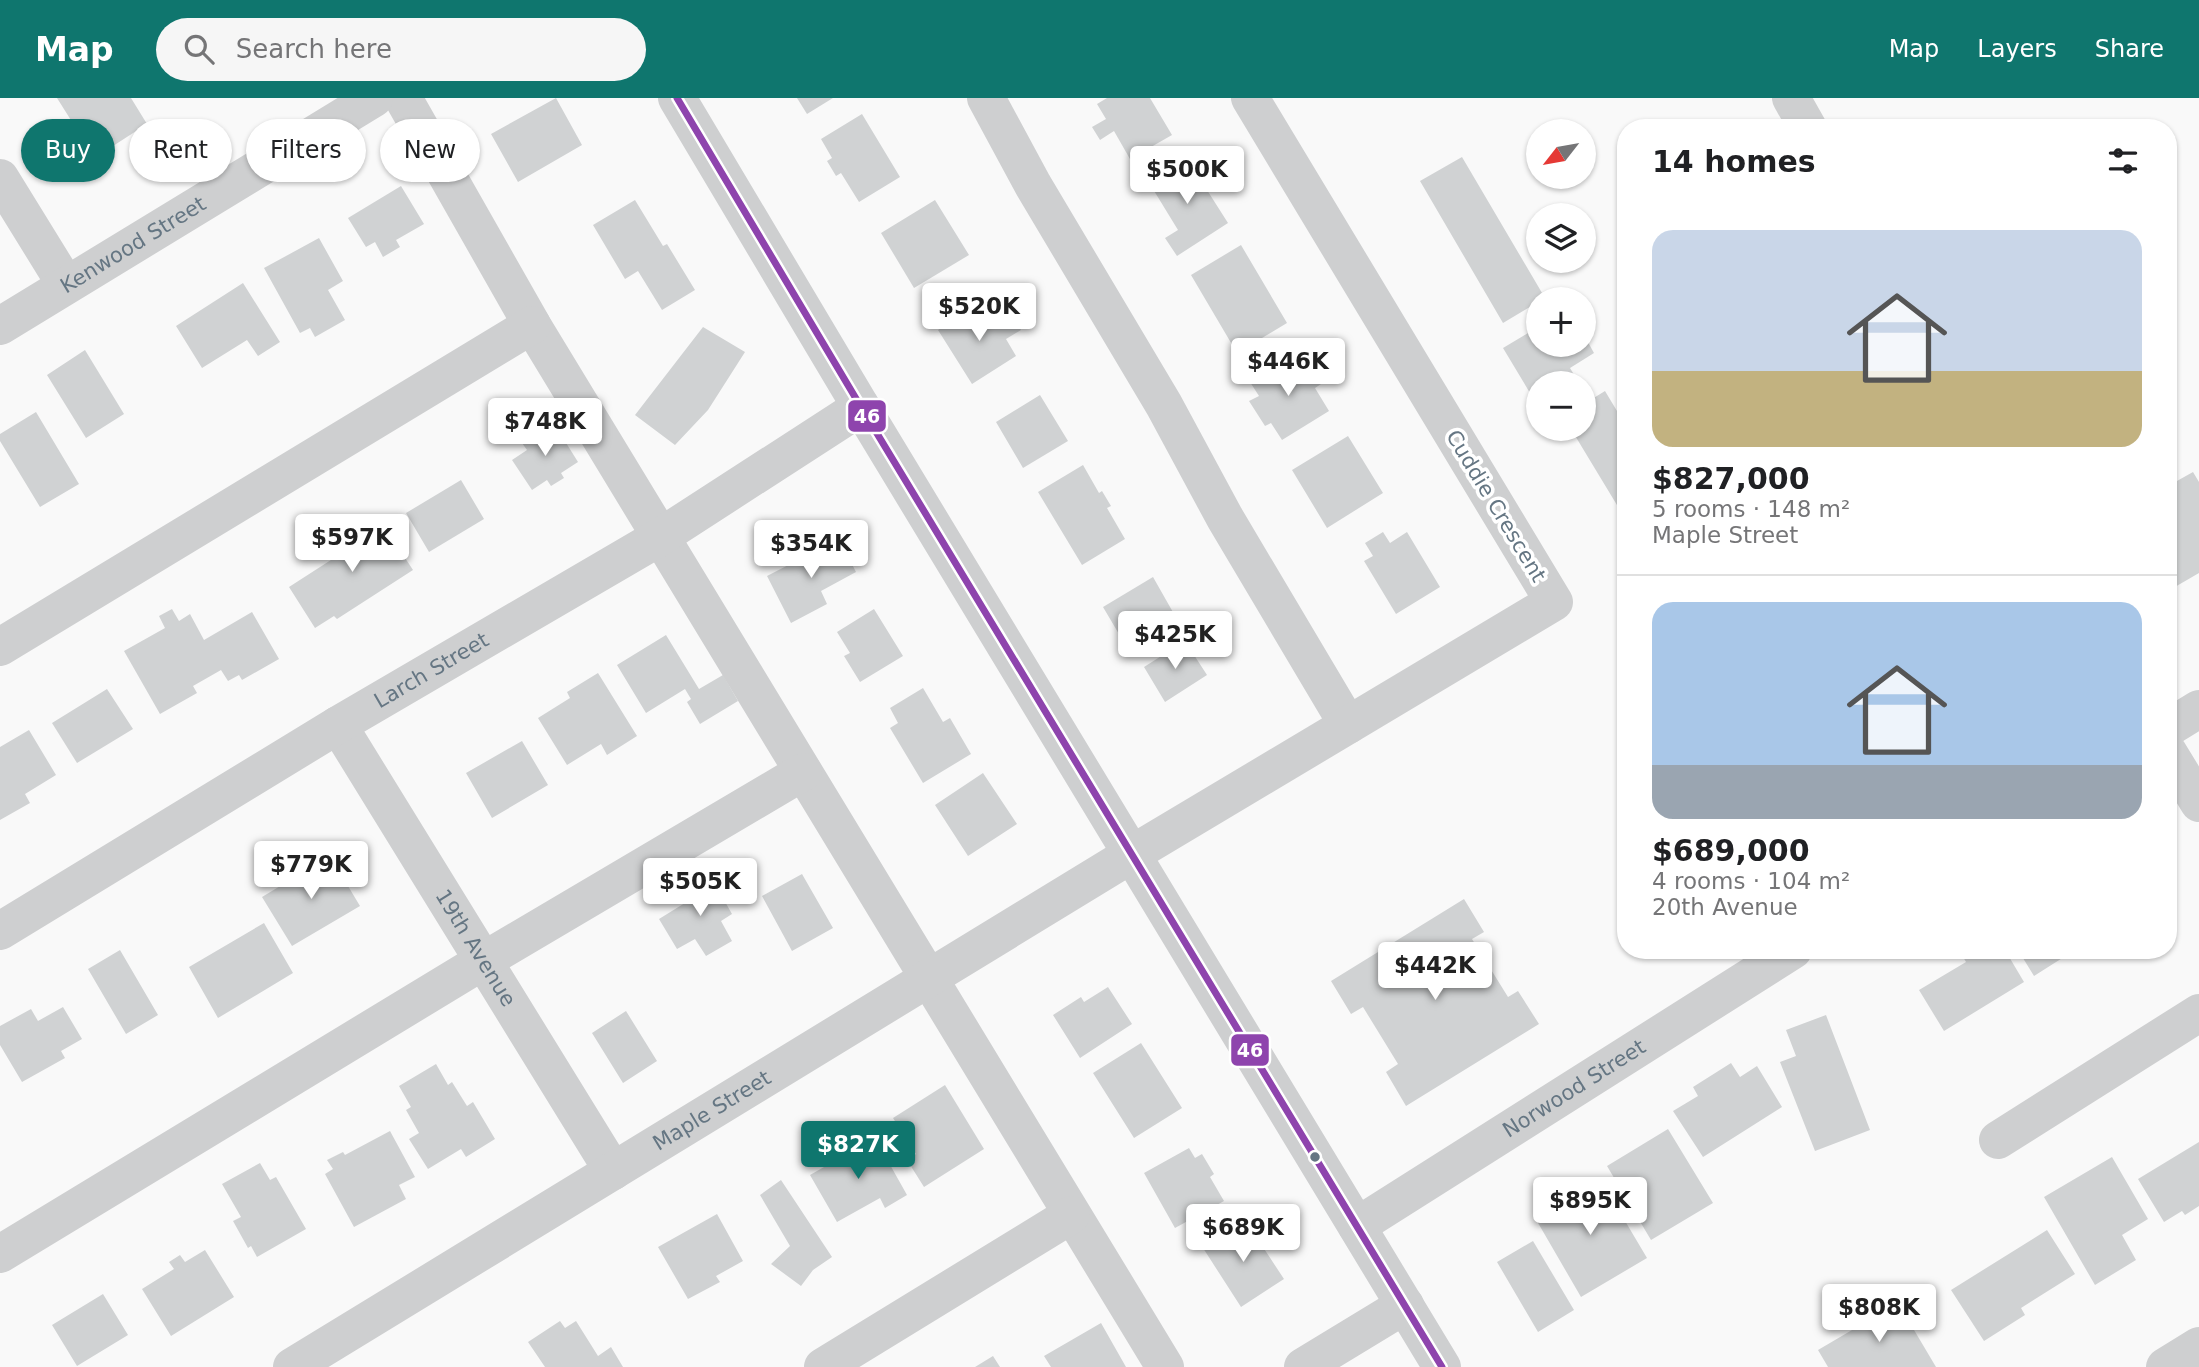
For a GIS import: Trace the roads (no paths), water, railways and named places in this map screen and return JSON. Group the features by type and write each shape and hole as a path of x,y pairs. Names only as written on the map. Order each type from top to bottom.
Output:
{"street":[{"name":"Kenwood Street","path":"0,326 374,98"},
{"path":"403,98 532,325 1165,1367"},
{"path":"677,98 1442,1367"},
{"path":"986,98 1033,185 1164,405 1225,518 1348,725"},
{"name":"Cuddie Crescent","path":"1132,854 1554,602 1250,98"},
{"path":"1791,98 1803,119"},
{"path":"0,178 66,285"},
{"path":"0,646 532,325"},
{"name":"Larch Street","path":"0,931 338,725 660,537 861,407"},
{"path":"2177,722 2199,709"},
{"name":"19th Avenue","path":"338,725 612,1171"},
{"path":"2177,767 2199,803"},
{"path":"0,1254 483,961 803,772"},
{"name":"Maple Street","path":"292,1367 1132,854"},
{"name":"Norwood Street","path":"1357,1226 1779,959"},
{"path":"1998,1140 2199,1013"},
{"path":"823,1367 1071,1215"},
{"path":"1303,1367 1405,1305"},
{"path":"2165,1367 2199,1346"}]}
